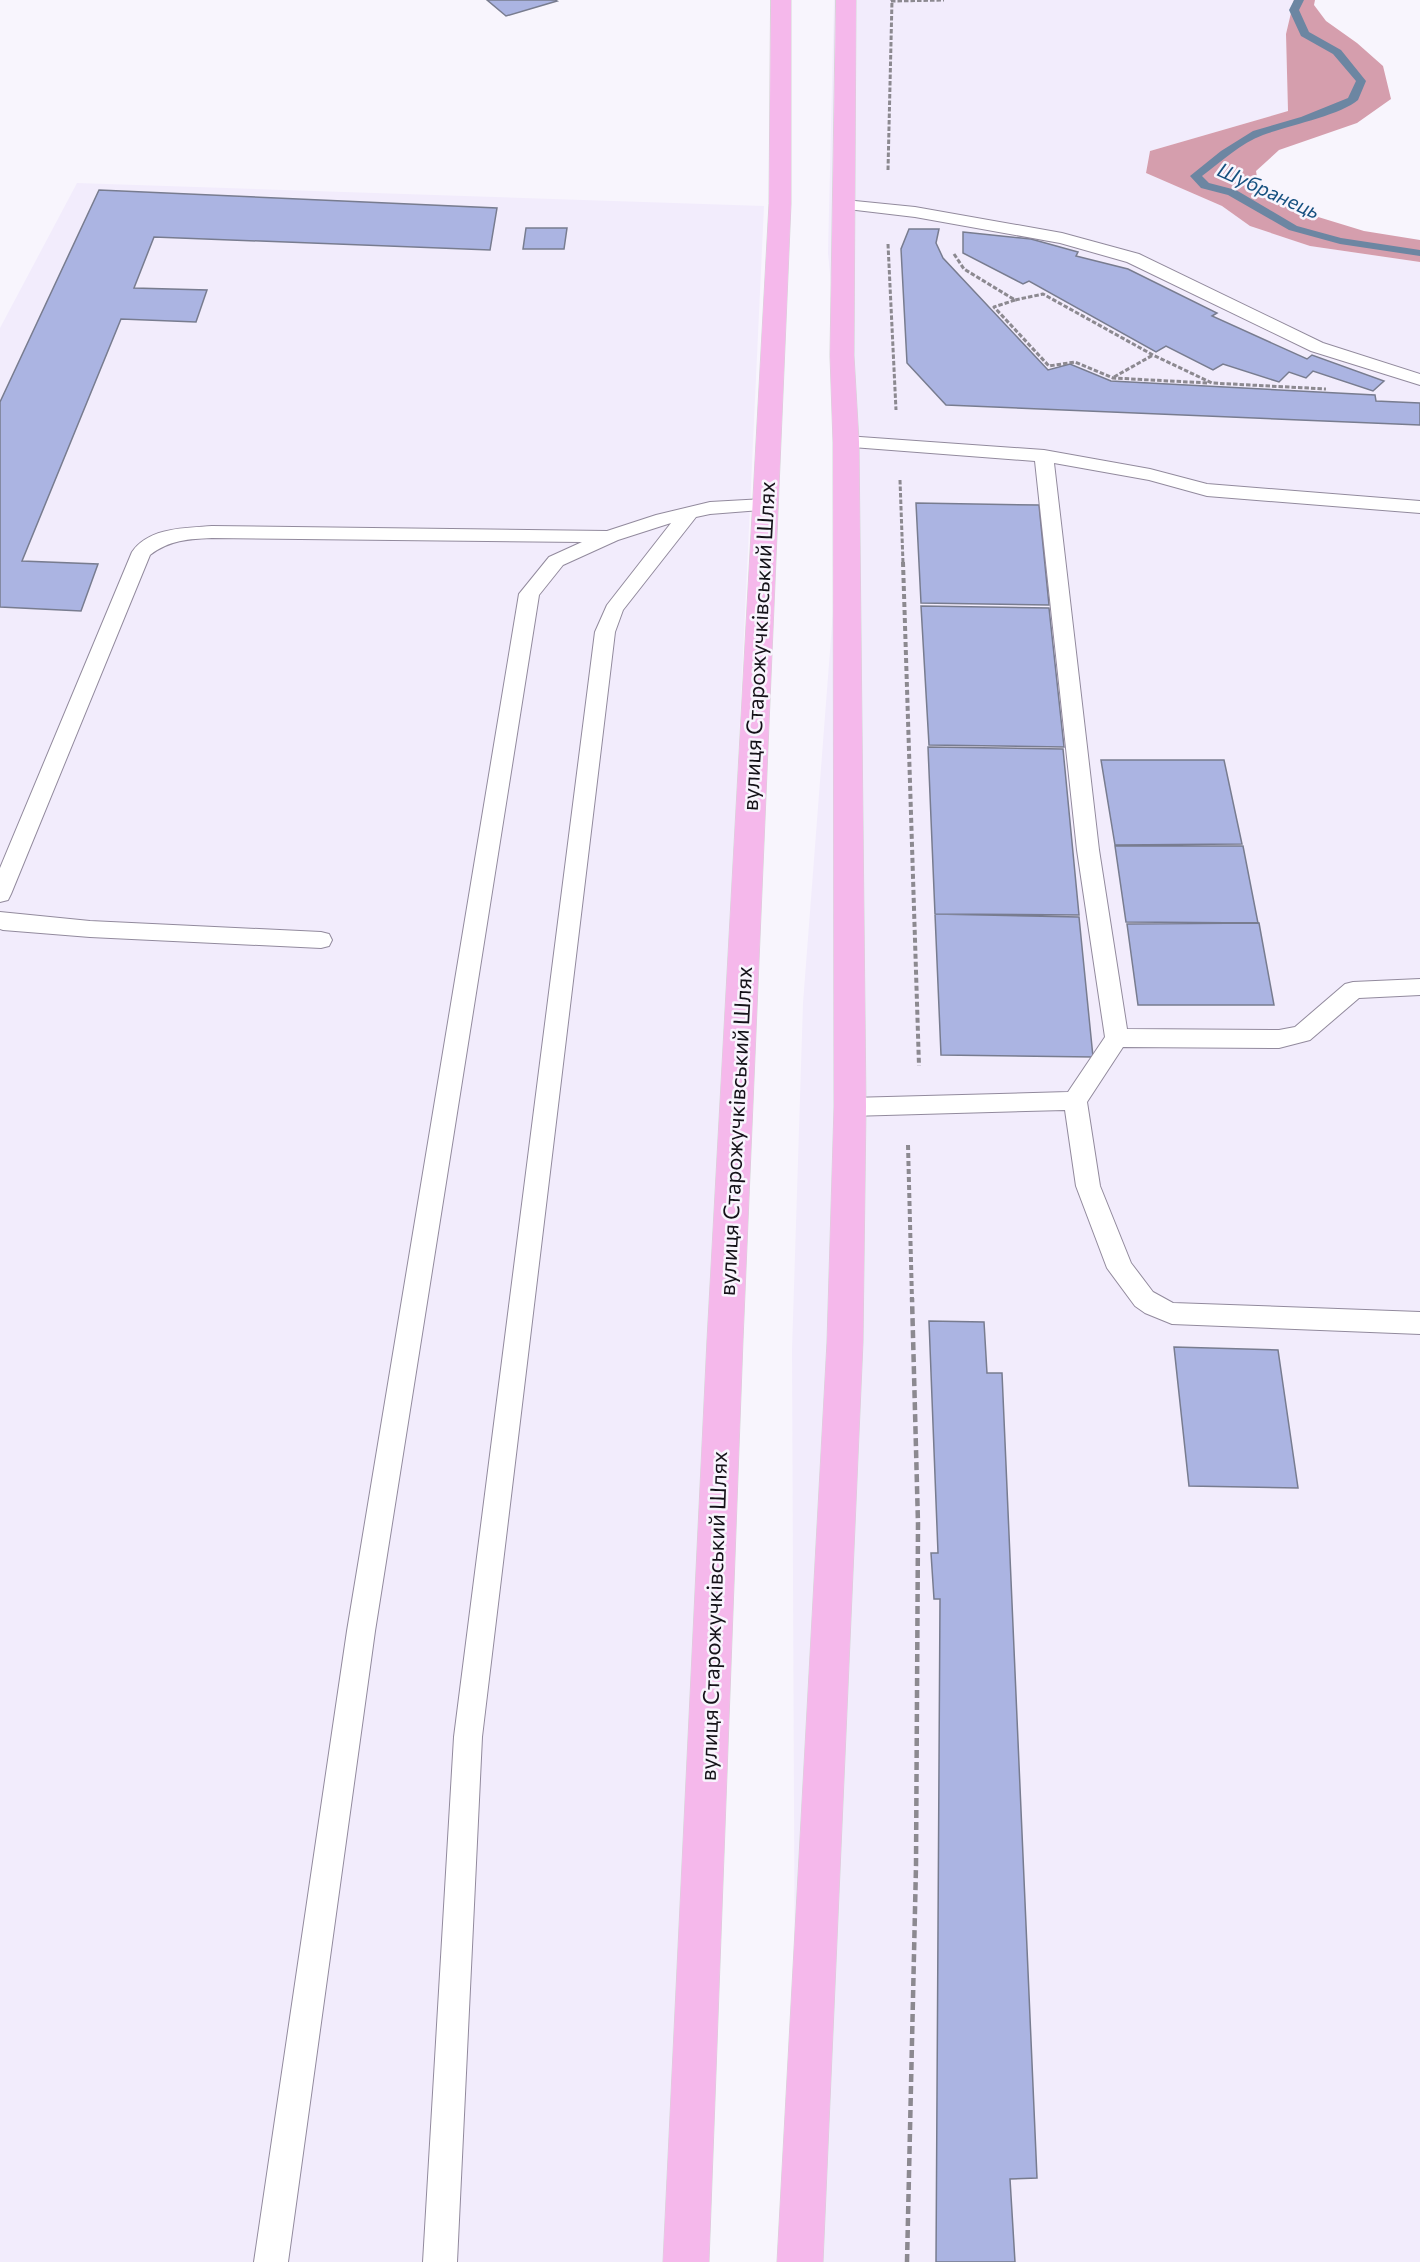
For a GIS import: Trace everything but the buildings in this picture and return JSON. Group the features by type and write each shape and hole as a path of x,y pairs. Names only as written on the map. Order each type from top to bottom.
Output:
{"main road":[{"name":"вулиця Старожучківський Шлях","path":"686,2262 725,1328 780,204 781,0"},
{"path":"800,2262 845,1342 850,1107 846,442 842,356 846,0"}],"lane":[{"path":"845,205 946,217 1062,238 1133,258 1317,347 1420,380"},
{"path":"846,442 1044,456 1150,476 1208,490 1420,507"},
{"path":"1044,456 1088,850 1117,1038 1075,1101 1088,1186 1120,1268 1137,1291 1154,1306 1172,1312 1420,1323"},
{"path":"271,2262 361,1631 529,594 556,561 611,536 710,508 765,505"},
{"path":"440,2262 468,1737 605,632 614,609 689,513"},
{"path":"0,894 142,552 154,541 172,535 212,532 611,536"},
{"path":"0,920 90,929 216,933 321,940"},
{"path":"1117,1038 1279,1039 1302,1034 1353,990 1420,987"},
{"path":"850,1107 1075,1101"}],"path":[{"path":"882,1 944,0"},
{"path":"946,217 954,256 964,269 1016,300"},
{"path":"1212,383 1153,355 1043,294 994,307 1049,366 1075,362 1113,378 1336,390"},
{"path":"1113,378 1153,355"},
{"path":"900,477 919,1068"},
{"path":"907,2262 916,1866 918,1536 908,1143"}],"shaded area":[{"path":"834,0 1294,0 1286,34 1288,111 1150,151 1146,173 1222,206 1250,226 1310,246 1420,262 1420,2262 796,2262 792,1350 803,1003 846,442 828,253"},
{"path":"1294,0 1315,0 1314,5 1326,21 1357,43 1383,66 1391,99 1357,123 1279,150 1256,171 1258,183 1292,209 1364,231 1420,240 1420,262 1310,246 1250,226 1222,206 1146,173 1150,151 1288,111 1286,34"},
{"path":"77,183 764,206 727,1000 680,2262 0,2262 0,328"}],"waterway":[{"name":"Шубранець","path":"1299,0 1294,10 1305,34 1337,52 1361,81 1353,100 1305,119 1257,133 1225,153 1196,176 1205,186 1232,192 1293,228 1340,241 1420,253"}]}
